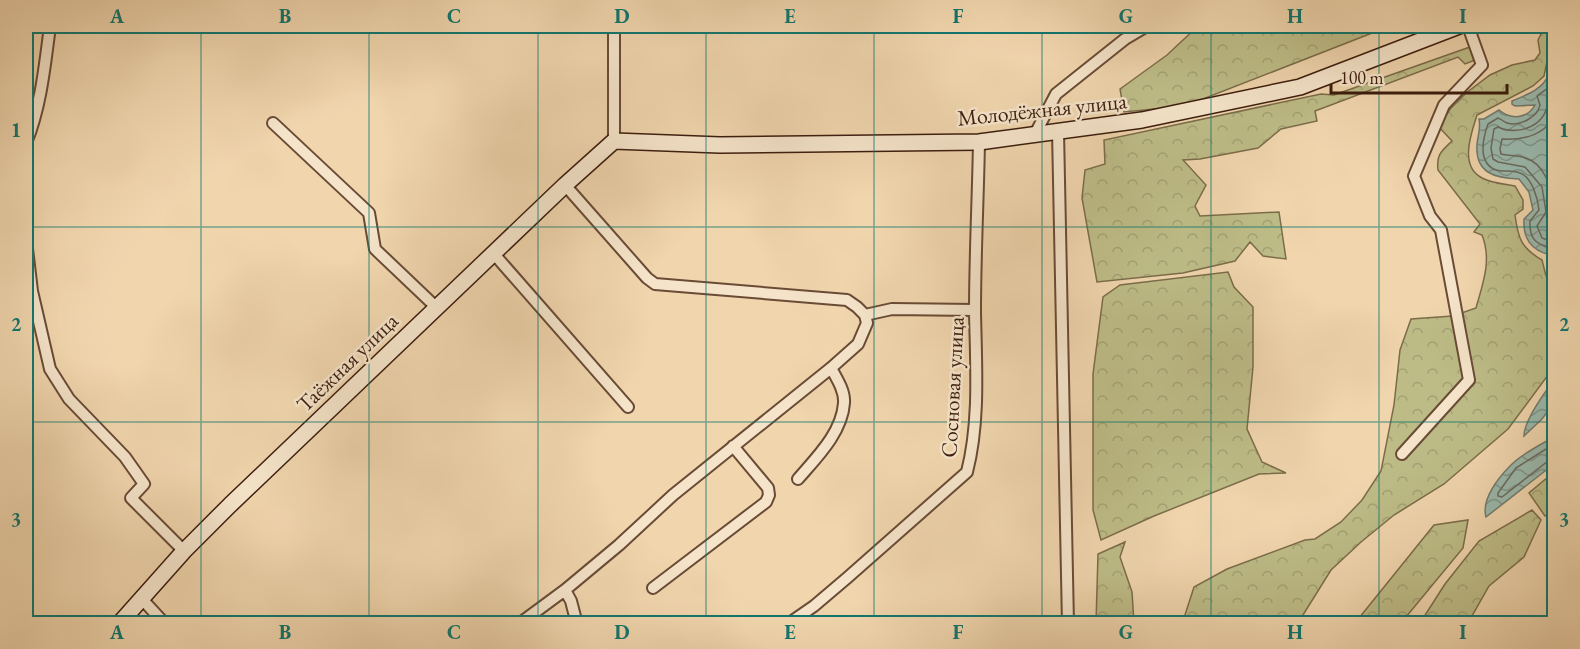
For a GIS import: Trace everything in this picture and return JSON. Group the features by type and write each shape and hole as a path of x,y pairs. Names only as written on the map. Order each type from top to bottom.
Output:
{"main road":[{"name":"Молодёжная улица","path":"614,141 720,145 979,142 1142,120 1300,87 1460,26"},
{"name":"Таёжная улица","path":"119,624 184,551 565,185 614,141"}],"street":[{"path":"26,143 33,123 44,72 50,26"},
{"path":"614,26 614,141"},
{"path":"1035,134 1056,94 1125,39 1147,26"},
{"path":"1402,454 1469,380 1442,230 1430,216 1414,176 1444,105 1482,65 1468,26"},
{"path":"273,123 369,213 375,249 437,308"},
{"path":"1058,131 1068,624"},
{"name":"Сосновая улица","path":"788,624 847,578 967,472 974,431 979,142"},
{"path":"519,624 565,590 619,545 673,495 831,368 858,344 867,323 865,315 847,300 655,284 646,278 565,185"},
{"path":"26,240 32,291 50,369 54,377 69,399 125,457 144,484 131,498 184,551"},
{"path":"494,254 628,407"},
{"path":"865,315 892,309 975,310"},
{"path":"798,479 823,450 838,425 844,402 841,388 831,368"},
{"path":"653,588 766,502 769,495 768,488 733,446"},
{"path":"565,590 571,601 577,624"},
{"path":"142,598 165,624"}],"green space":[{"path":"1198,26 1390,26 1185,106 1124,112 1120,89 1167,55"},
{"path":"1545,26 1554,26 1554,51 1547,61 1544,76 1533,86 1477,115 1470,140 1469,158 1475,173 1490,181 1515,186 1523,200 1523,209 1515,215 1519,236 1525,247 1542,260 1546,276 1554,285 1554,367 1508,429 1444,484 1394,515 1331,570 1298,623 1184,624 1194,587 1227,569 1305,540 1315,539 1341,522 1362,500 1381,471 1394,405 1400,350 1411,319 1453,316 1476,308 1485,272 1485,244 1482,235 1474,232 1480,224 1438,170 1439,156 1452,141 1438,126 1466,93 1490,75 1512,65 1535,60 1540,53 1538,40"},
{"path":"1470,47 1478,59 1465,64 1458,57 1315,111 1317,121 1281,129 1258,148 1183,160 1206,185 1195,206 1200,216 1279,212 1286,259 1263,256 1250,242 1235,261 1183,273 1097,282 1082,198 1085,170 1105,164 1104,140 1321,94 1334,95"},
{"path":"1228,272 1234,287 1253,307 1253,367 1247,429 1262,462 1286,473 1259,474 1101,540 1093,510 1093,374 1103,297 1120,285"},
{"path":"1554,472 1554,515 1545,516 1529,493"},
{"path":"1532,510 1541,520 1524,557 1489,586 1468,623 1420,623 1445,584 1479,541"},
{"path":"1468,520 1463,548 1401,623 1355,623 1434,525"},
{"path":"1125,542 1120,557 1132,592 1134,623 1096,623 1098,554"}],"water":[{"path":"1554,56 1554,270 1550,255 1533,247 1525,232 1524,219 1533,210 1529,192 1519,179 1494,175 1483,168 1477,154 1477,144 1479,119 1484,119 1499,110 1514,117 1532,110 1535,105 1515,106 1512,101 1533,91 1546,80"},
{"path":"1554,380 1554,403 1542,419 1524,436 1531,415"},
{"path":"1554,437 1554,464 1486,517 1486,503 1501,476 1521,457"}]}
